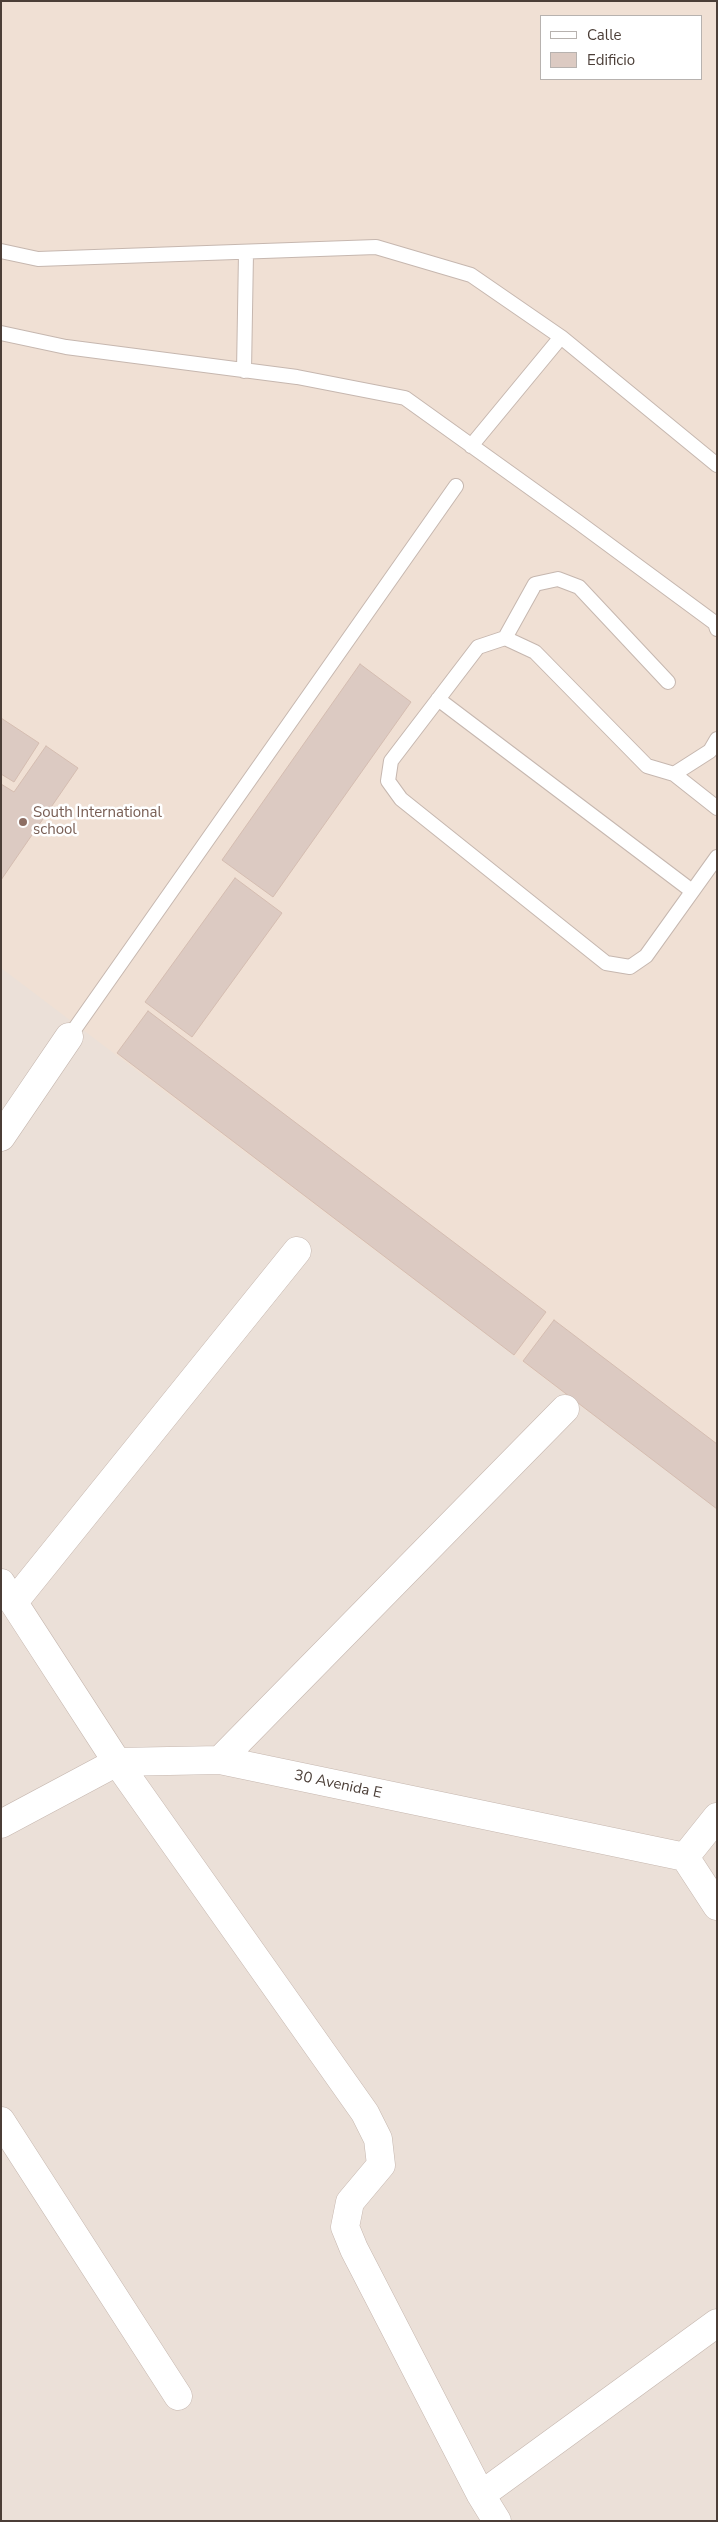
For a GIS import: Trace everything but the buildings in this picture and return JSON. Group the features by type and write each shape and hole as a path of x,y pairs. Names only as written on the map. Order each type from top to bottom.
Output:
{"street":[{"path":"1,1137 69,1037"},
{"path":"297,1251 8,1593 117,1762 365,2113 378,2139 381,2165 350,2202 345,2227 354,2249 481,2496 497,2521"},
{"path":"220,1760 565,1409"},
{"name":"30 Avenida E","path":"1,1824 117,1762 220,1760 685,1856"},
{"path":"717,1817 685,1856 717,1906"},
{"path":"1,2121 178,2396"},
{"path":"481,2496 717,2323"}],"lane":[{"path":"1,251 38,259 376,247 471,275 562,337 717,465"},
{"path":"244,371 246,253"},
{"path":"1,334 66,347 297,377 405,398 716,625"},
{"path":"471,446 562,337"},
{"path":"69,1037 456,486"},
{"path":"668,682 579,587 558,579 535,584 505,638 478,648 391,761 388,781 401,799 606,963 630,967 646,956 717,857"},
{"path":"505,638 535,652 647,766 674,774 717,808"},
{"path":"438,699 692,891"},
{"path":"674,774 710,751 717,739"}],"shaded area":[{"path":"1,1 717,1 717,2521 1,2521"},
{"path":"1,1 717,1 717,1509 1,968"}],"place":[{"name":"South International school","path":"23,822"}]}
